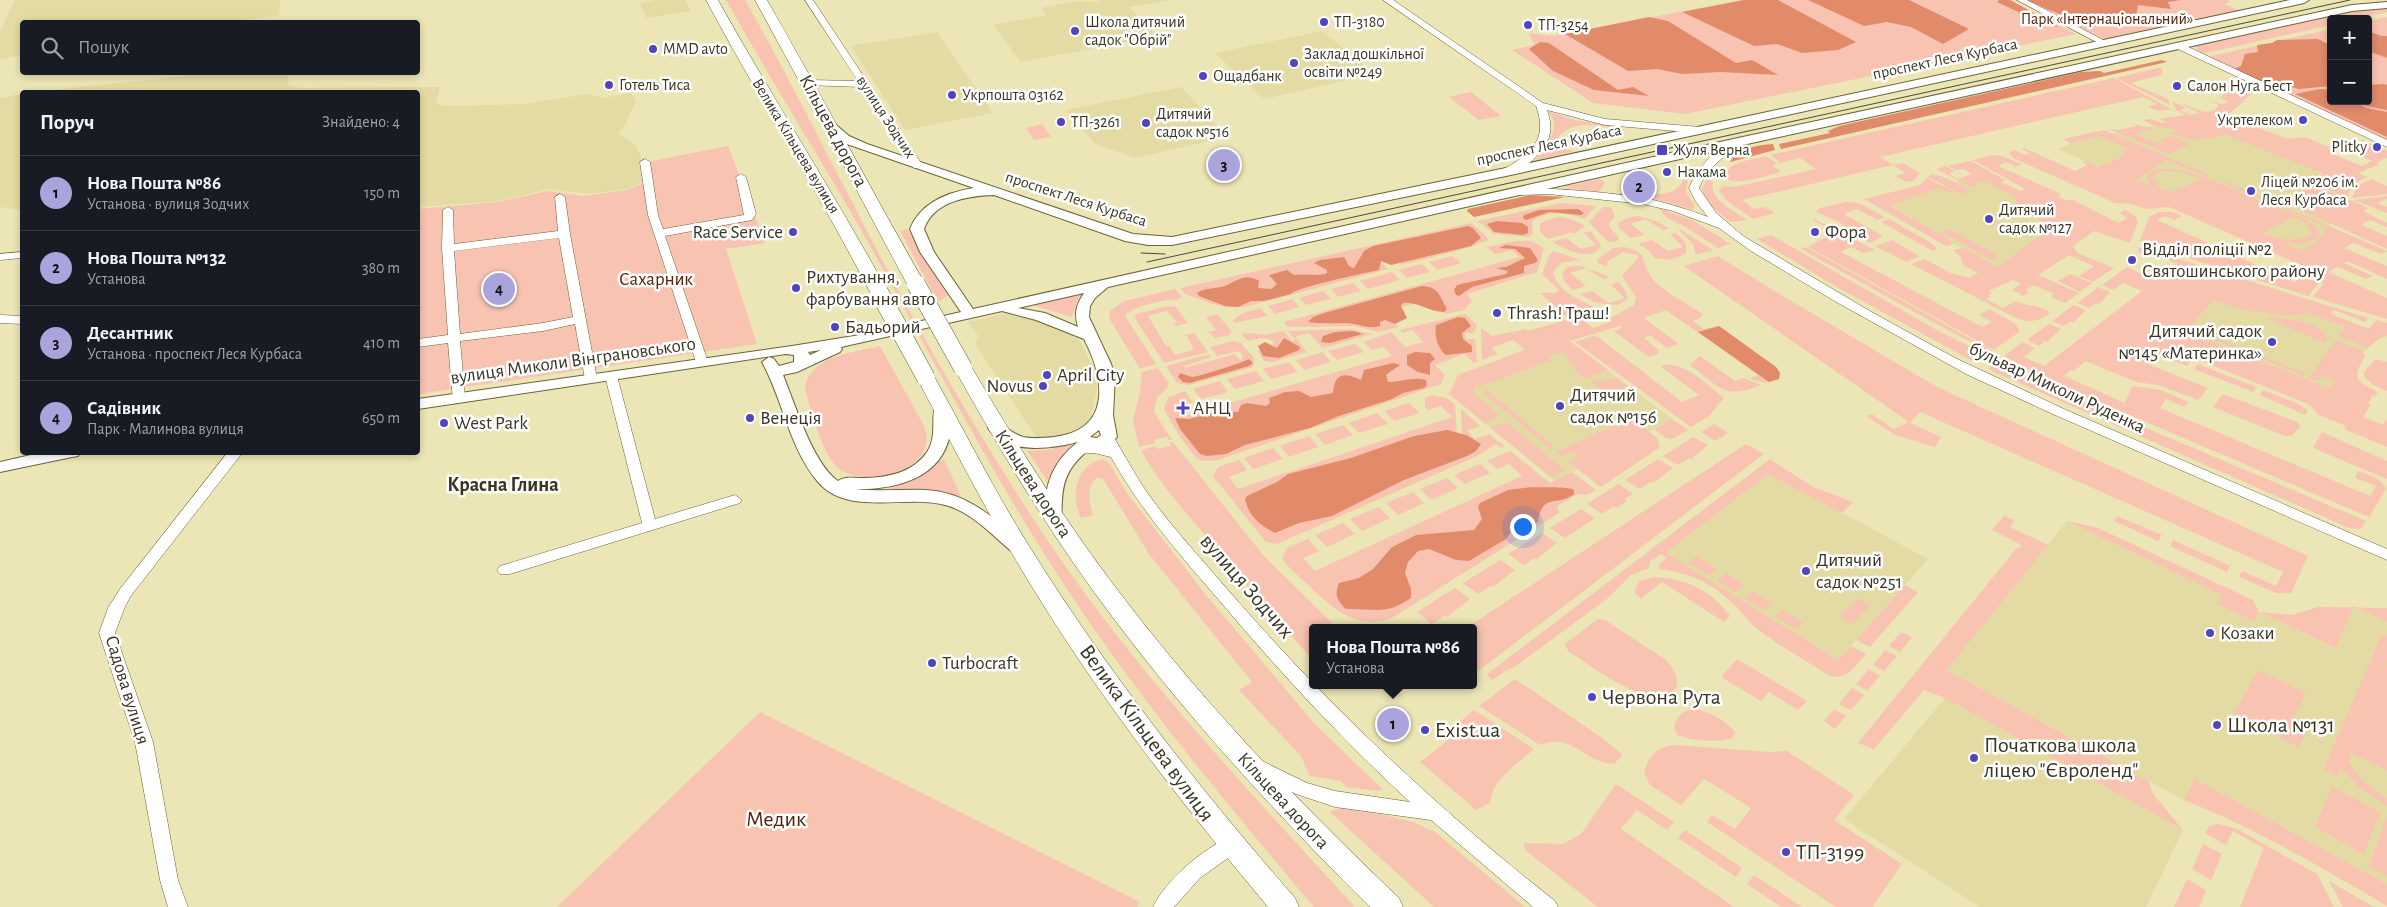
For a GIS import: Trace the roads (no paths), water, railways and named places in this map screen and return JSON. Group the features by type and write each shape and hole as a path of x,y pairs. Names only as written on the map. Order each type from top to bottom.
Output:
{"highway":[{"name":"Велика Кільцева вулиця","path":"712,0 756,81 838,215 879,292"},
{"name":"Кільцева дорога","path":"761,0 996,428 1053,516 1122,614 1240,756 1334,855 1389,907"},
{"name":"Кільцева дорога","path":"879,292 1021,550"},
{"name":"Велика Кільцева вулиця","path":"1021,550 1114,692 1165,764 1231,845 1285,907"}],"main road":[{"name":"проспект Леся Курбаса","path":"969,314 954,289 928,256 917,228 926,212 943,200 972,192 996,191 1130,238 1148,241 1172,241 1506,172 2304,0"},
{"path":"2071,70 2102,68 2136,62 2147,54 2352,8 2387,5"},
{"name":"проспект Леся Курбаса","path":"1840,121 2071,70"},
{"path":"734,358 860,339 1738,142 1756,139 1777,139 1825,130 1840,121"},
{"path":"831,126 846,139 854,143 918,166"},
{"name":"вулиця Зодчих","path":"918,166 996,191"},
{"path":"996,428 1024,442 1085,439 1100,444 1107,435 1105,415 1107,374 1086,332 1082,314 1089,295 1102,286 1121,279"},
{"path":"1015,304 1043,310 1068,319 1086,332"},
{"path":"990,309 1030,313 1086,332"},
{"path":"734,358 756,360 771,367 786,370 860,339"},
{"path":"788,402 803,355 789,350 774,355 771,367 788,402 812,463 833,488 845,494 862,496 933,495 950,499 968,507 1021,550"},
{"name":"вулиця Миколи Вінграновського","path":"420,404 734,358"},
{"path":"1053,516 1054,481 1059,469 1085,439 1101,414 1107,395"},
{"path":"823,477 844,483 879,484 908,476 933,457 940,443 942,407"},
{"path":"0,467 58,455"}],"street":[{"name":"вулиця Зодчих","path":"809,0 918,166"},
{"path":"1387,0 1540,105 1605,122 1700,130"},
{"path":"2021,0 2105,43"},
{"path":"2181,47 2387,144"},
{"path":"808,83 864,84"},
{"path":"1506,172 1521,165 1530,158 1546,135 1546,116 1540,105"},
{"name":"бульвар Миколи Руденка","path":"1726,228 1701,204 1694,188 1696,181 1709,167 1738,142"},
{"path":"645,162 653,215 702,362"},
{"path":"660,233 748,218 751,214 741,177"},
{"name":"бульвар Миколи Руденка","path":"1522,192 1556,192 1643,201 1677,209 1726,228 1832,294 1973,372 2038,403 2387,555"},
{"path":"560,197 564,234 591,379"},
{"path":"448,210 448,248 458,398"},
{"path":"448,248 564,234"},
{"path":"0,257 20,255"},
{"path":"0,319 20,320"},
{"path":"420,343 543,327 581,319"},
{"path":"611,376 650,526"},
{"name":"вулиця Зодчих","path":"1107,435 1115,454 1166,528 1315,699 1434,813 1548,907"},
{"path":"1085,439 1094,449 1115,454"},
{"name":"Садова вулиця","path":"178,907 169,880 144,742 107,633 116,608 125,593 234,455"},
{"path":"505,570 735,500"},
{"path":"1240,756 1302,789 1327,796 1434,813"},
{"path":"1163,907 1173,893 1200,865 1231,845"}],"tram line":[{"path":"1147,262 2350,0"},
{"path":"1141,253 1165,254"}],"place":[{"name":"ТП-3180","path":"1324,22"},
{"name":"ТП-3254","path":"1528,25"},
{"name":"Школа дитячий садок \"Обрій\"","path":"1075,31"},
{"name":"MMD avto","path":"653,49"},
{"name":"Заклад дошкільної освіти №249","path":"1294,63"},
{"name":"Ощадбанк","path":"1203,76"},
{"name":"Готель Тиса","path":"609,85"},
{"name":"Салон Нуга Бест","path":"2177,86"},
{"name":"Укрпошта 03162","path":"952,95"},
{"name":"Укртелеком","path":"2303,120"},
{"name":"ТП-3261","path":"1061,122"},
{"name":"Дитячий садок №516","path":"1146,123"},
{"name":"Plitky","path":"2377,147"},
{"name":"Жуля Верна","path":"1662,150"},
{"name":"Десантник","path":"1224,165"},
{"name":"Накама","path":"1667,172"},
{"name":"Нова Пошта №132","path":"1639,187"},
{"name":"Ліцей №206 ім. Леся Курбаса","path":"2251,191"},
{"name":"Дитячий садок №127","path":"1989,219"},
{"name":"Race Service","path":"793,232"},
{"name":"Фора","path":"1815,232"},
{"name":"Відділ поліції №2 Святошинського району","path":"2132,260"},
{"name":"Рихтування, фарбування авто","path":"796,288"},
{"name":"Садівник","path":"499,289"},
{"name":"Thrash! Траш!","path":"1497,313"},
{"name":"Бадьорий","path":"835,327"},
{"name":"Дитячий садок №145 «Материнка»","path":"2272,342"},
{"name":"April City","path":"1047,375"},
{"name":"Novus","path":"1043,386"},
{"name":"Дитячий садок №156","path":"1560,406"},
{"name":"АНЦ","path":"1183,408"},
{"name":"Венеція","path":"750,418"},
{"name":"West Park","path":"444,423"},
{"name":"Дитячий садок №251","path":"1806,571"},
{"name":"Козаки","path":"2210,633"},
{"name":"Turbocraft","path":"932,663"},
{"name":"Червона Рута","path":"1592,697"},
{"name":"Нова Пошта №86","path":"1393,724"},
{"name":"Школа №131","path":"2217,725"},
{"name":"Exist.ua","path":"1425,730"},
{"name":"Початкова школа ліцею \"Євроленд\"","path":"1974,758"},
{"name":"ТП-3199","path":"1786,852"}],"district":[{"name":"Красна Глина","path":"503,485"}],"park label":[{"name":"Парк «Інтернаціональний»","path":"2107,19"},
{"name":"Сахарник","path":"656,279"},
{"name":"Медик","path":"776,819"}]}
